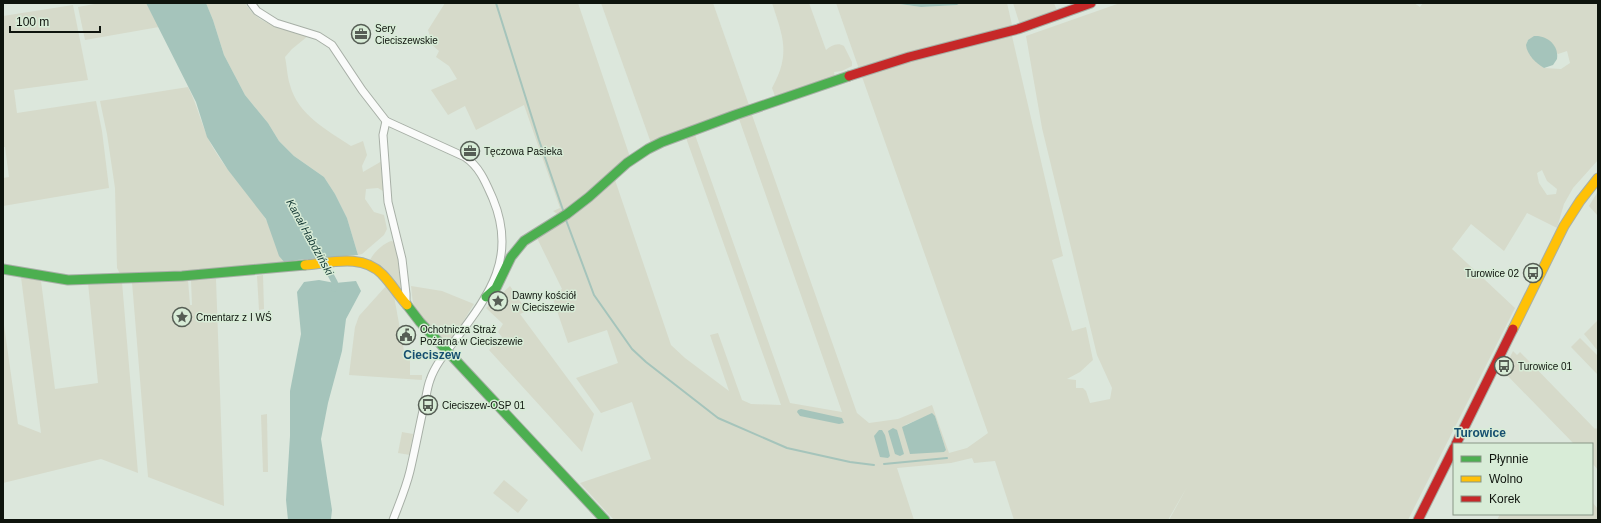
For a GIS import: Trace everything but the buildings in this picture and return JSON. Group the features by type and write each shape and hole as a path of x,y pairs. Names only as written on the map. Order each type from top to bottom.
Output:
{"street":[{"path":"251,3 257,11 276,23 318,36 332,45 362,90 386,121 466,157 477,166 483,176 499,216 502,236 499,264 492,286 486,297 437,366 430,380 410,473 393,520"},
{"path":"486,297 496,288 511,257 524,241 568,214 627,163 648,149 662,142 742,112 869,69 909,57 1018,29 1091,3"},
{"path":"386,121 383,135 388,202 402,259 406,304"},
{"path":"1456,443 1564,226 1580,201 1598,178"},
{"path":"3,269 68,280 182,276 294,267 346,261 363,262 375,268 386,278 428,331 448,350 605,520"},
{"path":"1418,520 1453,450"}],"green space":[{"path":"100,3 146,3 159,27 85,40 78,7"},
{"path":"206,3 245,3 257,17 264,22 282,29 308,36 285,57 289,82 294,96 306,113 314,121 332,134 351,146 363,141 367,155 362,166 363,172 382,161 383,191 378,188 366,189 365,199 374,212 384,215 387,229 384,235 362,254 358,255 347,218 335,194 324,177 294,156 279,141 268,123 245,95 224,55"},
{"path":"445,3 578,3 630,157 560,216 553,211 560,208 524,105 476,130 465,106 448,115 431,90 457,79 449,66 436,57 439,51 431,44 432,42 428,30"},
{"path":"601,3 713,3 750,108 651,143"},
{"path":"772,3 809,3 826,50 837,44 844,46 852,62 852,66 842,71 834,72 835,77 776,99 772,88 782,65 783,46 782,36"},
{"path":"836,3 893,3 921,7 957,5 960,3 1007,3 1012,28 859,69"},
{"path":"1013,3 1054,3 1057,11 1023,24 1019,22"},
{"path":"1120,3 1414,3 1420,7 1423,3 1598,3 1598,160 1573,188 1564,204 1557,228 1527,213 1504,251 1471,224 1452,249 1515,308 1408,520 1169,520 1187,487 1168,520 1014,520 995,461 974,463 972,458 951,463 897,468 914,520 614,520 580,483 651,459 632,402 601,413 576,378 618,363 607,330 568,343 552,296 562,289 536,236 614,177 671,345 685,358 729,391 710,335 718,333 742,400 751,404 781,405 685,135 694,132 790,403 842,412 738,116 751,112 857,413 869,423 898,419 932,405 949,453 967,448 988,433 861,74 986,40 1012,36 1063,256 1052,260 1072,331 1086,327 1093,360 1080,372 1067,379 1076,380 1076,388 1083,388 1086,391 1090,403 1110,399 1112,388 1097,355 1042,128 1026,36","holes":["1537,38 1546,42 1558,54 1567,51 1570,63 1561,69 1544,68 1531,54 1527,41","1542,170 1547,181 1557,189 1556,194 1547,195 1539,183 1537,173","932,414 935,416 946,450 905,425"]},
{"path":"73,5 88,80 14,90 17,113 96,101 102,131 109,188 3,206 3,178 9,177 5,147 3,147 3,16"},
{"path":"188,87 195,102 205,132 212,146 224,165 265,218 285,263 218,269 120,274 117,268 115,188 107,134 100,101"},
{"path":"1597,193 1598,194 1598,216 1589,206"},
{"path":"391,241 395,242 397,249 403,294 370,260 379,249"},
{"path":"263,275 264,309 259,310 257,276"},
{"path":"21,277 41,281 55,389 98,383 88,283 122,282 138,473 101,459 3,483 3,318 18,424 41,433"},
{"path":"216,279 224,506 148,477 132,282 188,280 190,305 192,305 191,280"},
{"path":"386,286 394,296 406,359 410,359 410,375 422,375 422,380 349,375 355,327 359,316"},
{"path":"411,286 442,291 474,304 451,341 441,338 421,318 414,306"},
{"path":"510,286 527,311 520,314 594,414 582,452 489,350 502,337 498,332 503,324 486,308 497,298 505,307 507,306 498,297"},
{"path":"1598,320 1598,351 1584,334"},
{"path":"1580,338 1598,356 1598,375 1571,347"},
{"path":"1513,351 1517,355 1520,352 1595,429 1596,428 1598,430 1598,470 1593,464 1593,443 1573,443 1503,371"},
{"path":"267,414 268,472 263,472 261,415"},
{"path":"402,432 413,434 410,455 398,453"},
{"path":"504,480 528,500 518,513 493,493"},
{"path":"1593,503 1598,509 1598,520 1497,520 1500,515 1593,515"}],"water":[{"path":"146,3 206,3 224,55 245,95 268,123 279,141 294,156 324,177 335,194 347,218 358,255 297,260 285,263 279,256 266,219 228,170 207,137 196,102"},
{"path":"893,3 960,3 957,5 921,7"},
{"path":"1534,36 1548,39 1554,45 1557,59 1553,65 1544,68 1530,55 1526,45 1528,40"},
{"path":"319,280 335,283 356,281 361,291 346,319 342,351 328,403 321,439 332,510 331,519 288,520 286,500 290,436 290,391 301,334 297,292 304,282"},
{"path":"801,409 842,418 844,423 839,424 800,416 797,412"},
{"path":"932,413 935,416 946,450 944,452 910,454 902,427"},
{"path":"893,428 897,430 904,454 900,456 895,454 888,431"},
{"path":"879,430 882,430 885,435 890,456 888,458 880,457 874,436"}],"waterway":[{"path":"496,3 539,140 564,213"},
{"path":"566,220 594,295 632,349 646,362 718,418 787,448 850,462 874,465"},
{"name":"Kanał Habdziński","path":"318,251 335,283 334,289"},
{"path":"884,464 947,458"}],"traffic: fast":[{"path":"486,297 496,288 511,257 524,241 567,214 589,197 627,163 648,149 662,142 735,115 849,76"},
{"path":"3,269 68,280 182,276 305,265"},
{"path":"407,305 420,322 605,520"}],"traffic: slow":[{"path":"1513,329 1564,226 1580,201 1598,178"},
{"path":"305,265 335,261 355,261 365,263 382,274 407,305"}],"traffic: jam":[{"path":"849,76 909,57 1018,29 1091,3"},
{"path":"1456,443 1513,329"},
{"path":"1418,520 1453,450"}],"place":[{"name":"Sery Cieciszewskie","path":"361,34"},
{"name":"Tęczowa Pasieka","path":"470,151"},
{"name":"Turowice 02","path":"1533,273"},
{"name":"Dawny kościół w Cieciszewie","path":"498,301"},
{"name":"Cmentarz z I WŚ","path":"182,317"},
{"name":"Ochotnicza Straż Pożarna w Cieciszewie","path":"406,335"},
{"name":"Turowice 01","path":"1504,366"},
{"name":"Cieciszew-OSP 01","path":"428,405"}],"district":[{"name":"Cieciszew","path":"432,355"},
{"name":"Turowice","path":"1480,433"}]}
